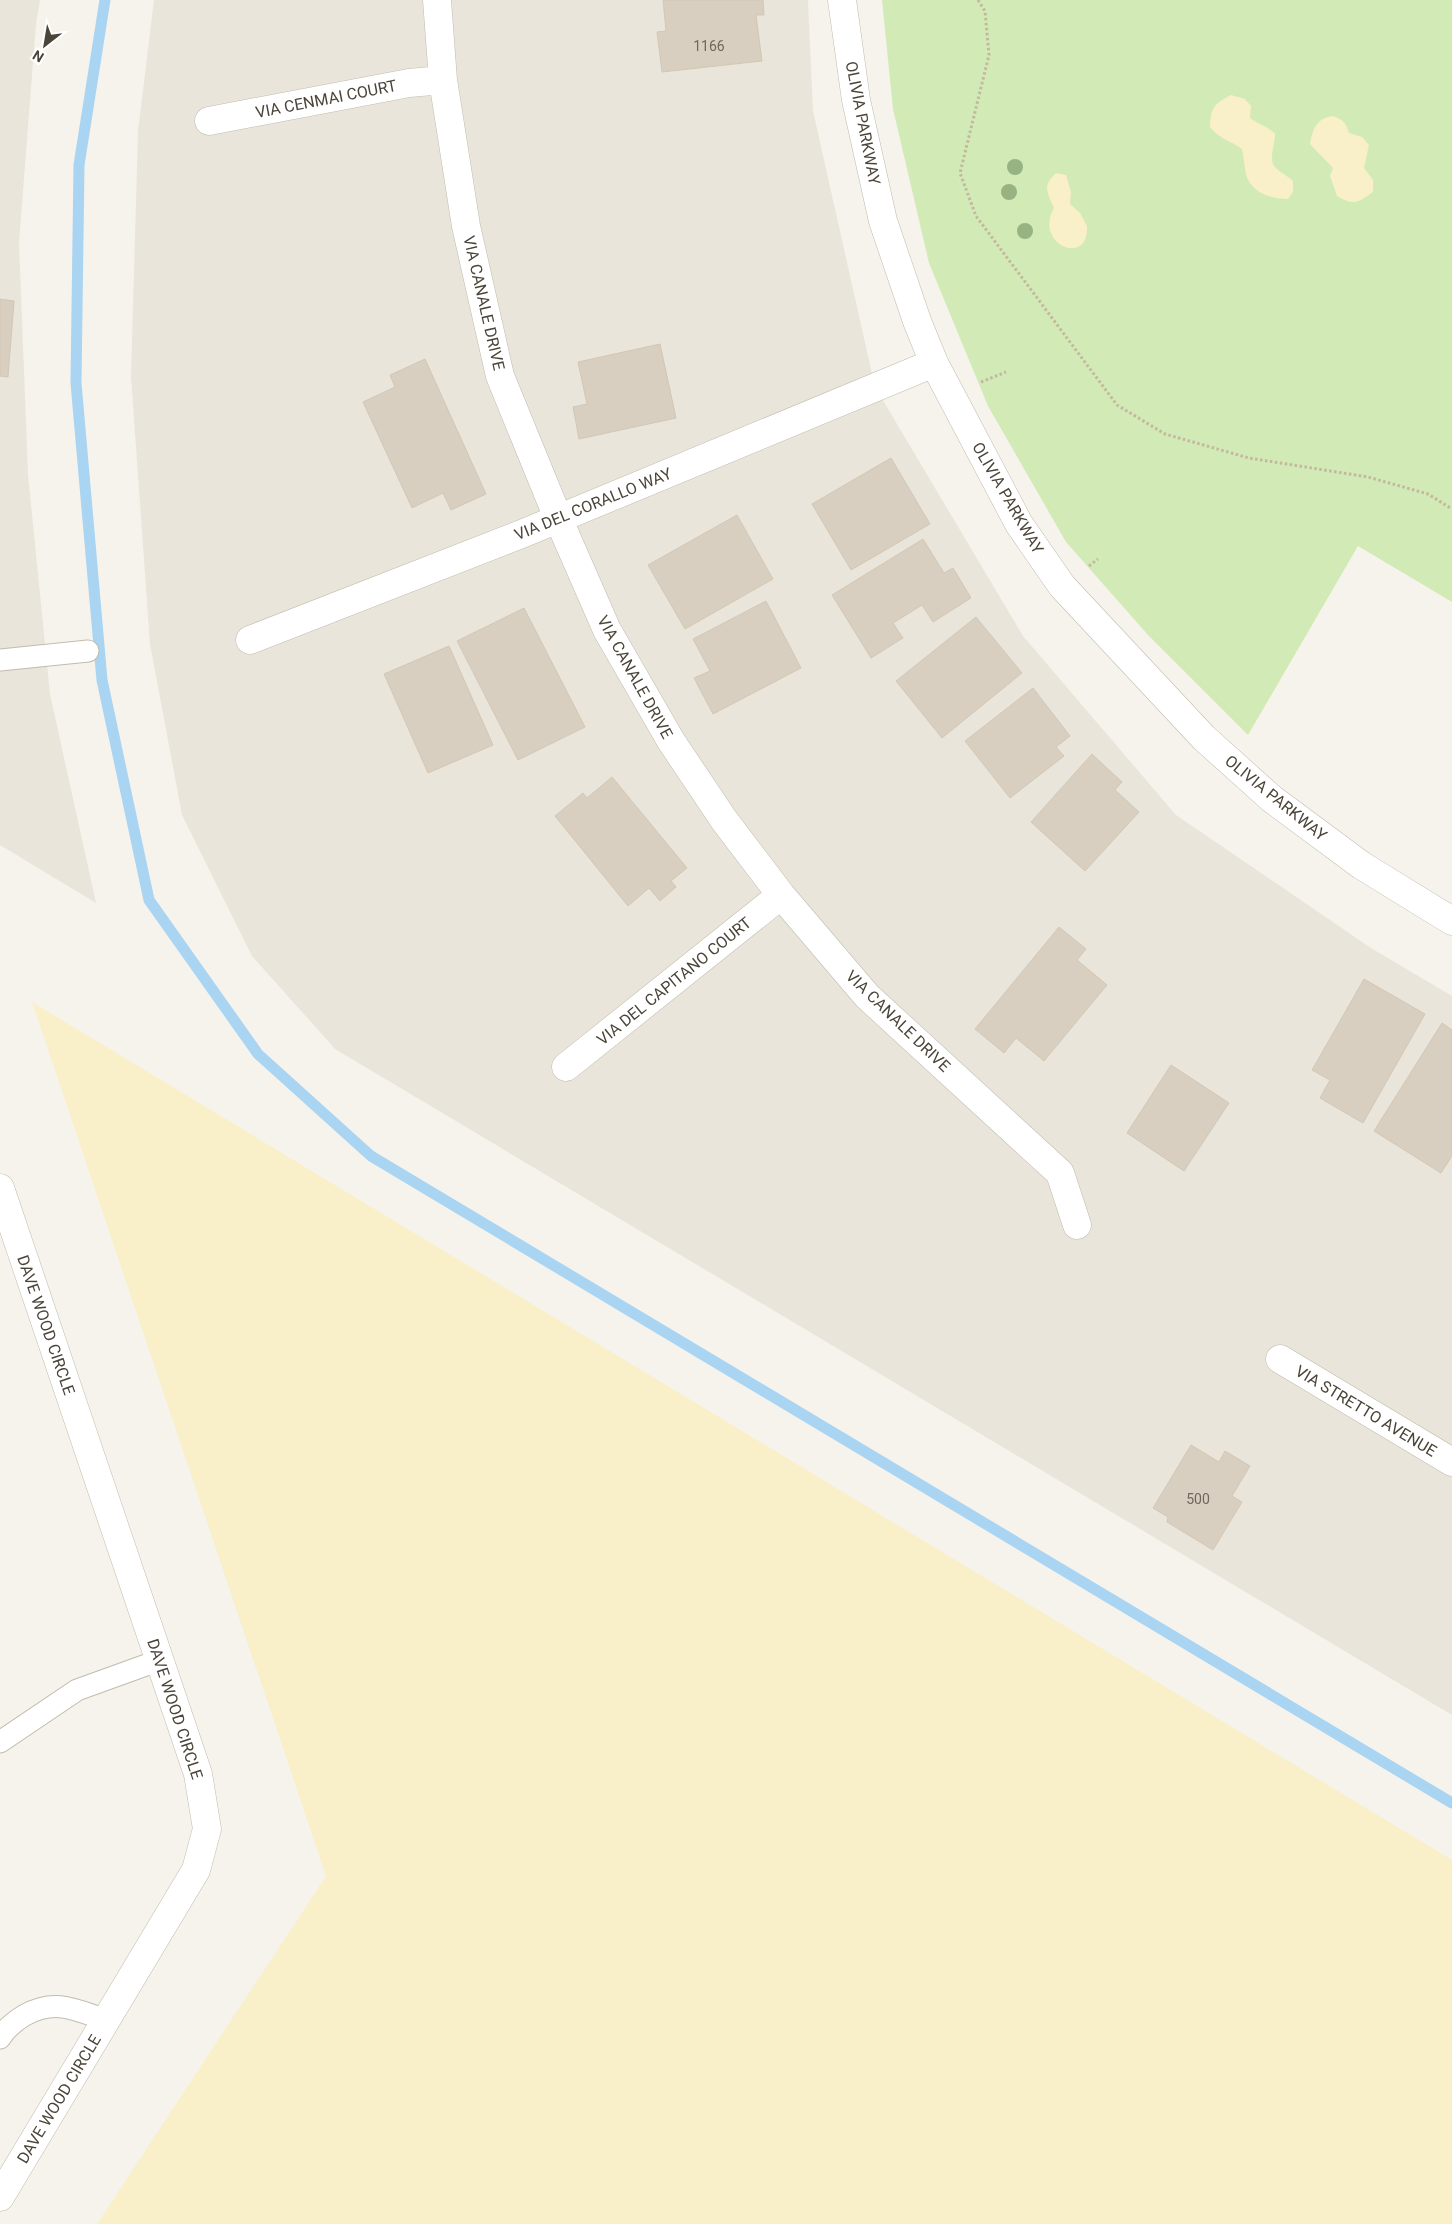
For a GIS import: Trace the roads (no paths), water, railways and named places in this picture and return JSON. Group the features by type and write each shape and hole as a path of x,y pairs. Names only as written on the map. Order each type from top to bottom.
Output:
{"street":[{"name":"VIA CANALE DRIVE","path":"437,0 443,80 466,226 500,376 558,518 607,630 671,741 724,820 781,895 867,996 1060,1173 1077,1225"},
{"name":"OLIVIA PARKWAY","path":"842,0 856,100 883,222 917,321 934,363 1019,524 1062,586 1204,738 1272,799 1361,865 1452,920"},
{"name":"VIA CENMAI COURT","path":"209,121 409,83 443,80"},
{"name":"VIA DEL CORALLO WAY","path":"250,640 558,518 934,363"},
{"name":"VIA DEL CAPITANO COURT","path":"566,1067 781,895"},
{"name":"DAVE WOOD CIRCLE","path":"0,1188 7,1231 160,1660 198,1774 208,1829 196,1870 0,2197"},
{"name":"VIA STRETTO AVENUE","path":"1280,1359 1452,1462"}],"lane":[{"path":"0,660 88,651"},
{"path":"0,1742 77,1690 160,1660"},
{"path":"0,2038 16,2020 48,2005 64,2006 106,2020"}],"waterway":[{"path":"105,0 79,165 76,383 102,680 149,900 258,1054 371,1156 1452,1803"}]}
